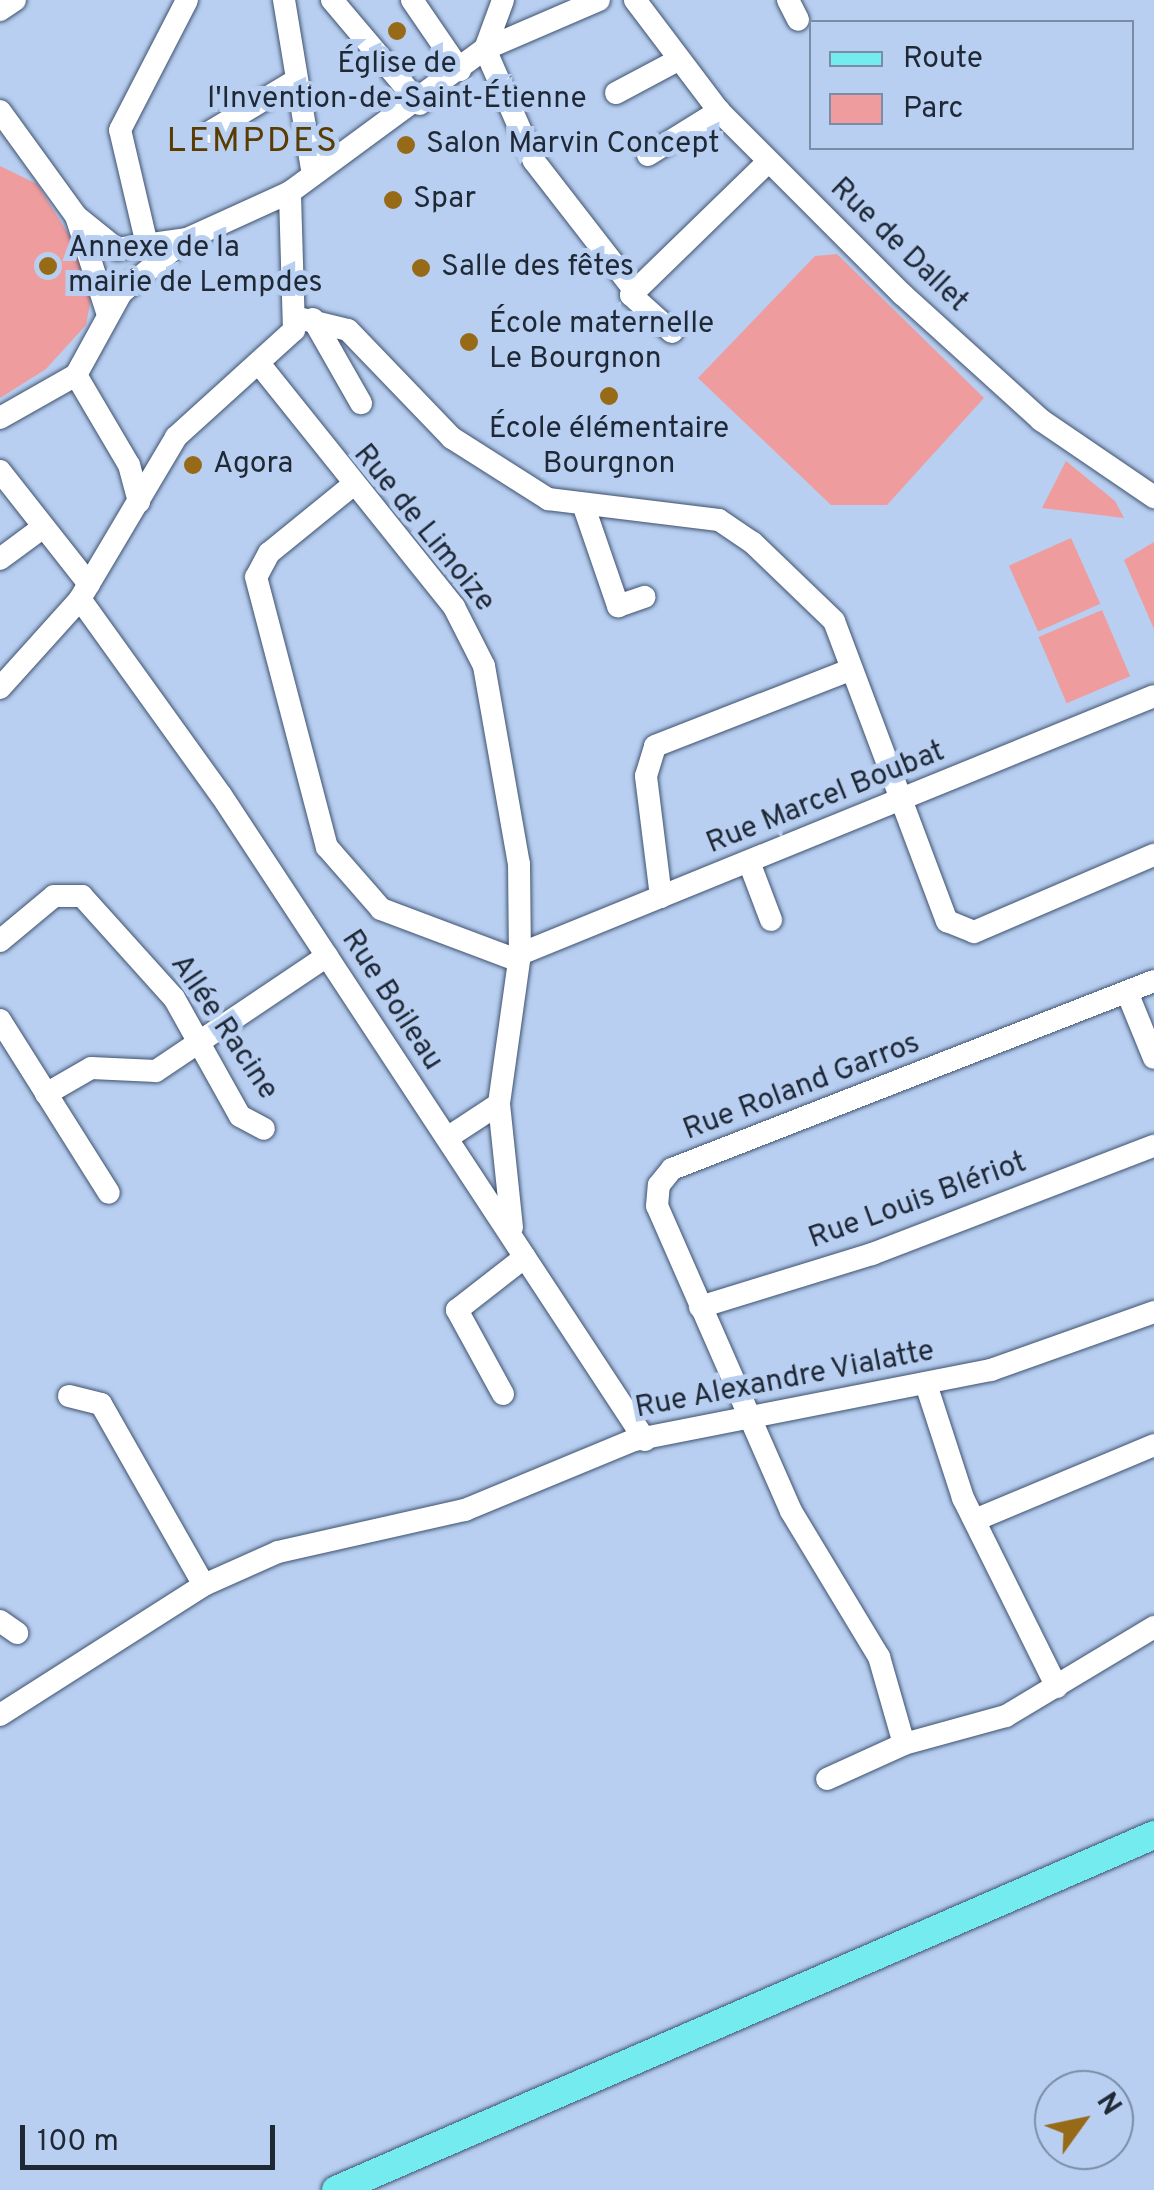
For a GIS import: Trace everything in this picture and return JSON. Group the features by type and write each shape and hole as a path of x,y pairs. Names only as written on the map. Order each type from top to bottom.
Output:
{"main road":[{"path":"336,2190 1154,1835"}],"street":[{"path":"0,10 15,0"},
{"path":"148,249 132,200 123,121 187,0"},
{"path":"284,0 294,81 313,175"},
{"path":"332,0 420,104"},
{"path":"412,0 460,70"},
{"path":"504,0 486,49 534,160 672,332"},
{"path":"0,111 76,216 102,242 148,249 187,239 290,192 420,104 486,49 599,0"},
{"name":"Rue de Dallet","path":"635,0 719,110 768,162 1041,420 1154,497"},
{"path":"616,92 678,60"},
{"path":"210,132 294,81"},
{"path":"648,155 719,110"},
{"path":"635,290 768,162"},
{"path":"290,192 286,243 306,318 361,403"},
{"path":"76,216 107,312"},
{"path":"0,418 76,375 107,312 187,239"},
{"path":"0,688 84,591 139,502 160,456 261,366 306,318"},
{"path":"306,318 348,330 477,458 585,510 736,528 834,621 898,802 947,921 974,932 1154,856"},
{"name":"Rue de Limoize","path":"261,366 454,607 484,666 513,798 520,958 499,1104 502,1164 513,1236"},
{"path":"76,375 129,464 139,502"},
{"path":"129,464 160,456"},
{"name":"Rue Boileau","path":"0,471 42,528 646,1440"},
{"path":"354,484 269,553 256,577 327,847 381,909 520,958"},
{"path":"585,510 618,606 644,597"},
{"path":"0,559 42,528"},
{"path":"661,898 646,776 655,746 850,670"},
{"name":"Rue Marcel Boubat","path":"520,958 1154,696"},
{"path":"749,862 771,920"},
{"name":"Allée Racine","path":"0,941 54,896 82,896 163,984 240,1116 264,1129"},
{"path":"46,1094 91,1068 147,1074 327,956"},
{"name":"Rue Roland Garros","path":"904,1744 869,1635 791,1511 657,1206 672,1169 1154,981"},
{"path":"1127,992 1154,1058"},
{"path":"0,1020 109,1193"},
{"path":"446,1138 499,1104"},
{"name":"Rue Louis Blériot","path":"700,1307 872,1254 1154,1146"},
{"path":"471,1174 502,1164"},
{"path":"503,1394 457,1310 525,1257"},
{"name":"Rue Alexandre Vialatte","path":"0,1714 204,1585 278,1552 465,1510 646,1440 926,1384 1154,1312"},
{"path":"926,1384 976,1520 1057,1687"},
{"path":"69,1396 101,1404 204,1585"},
{"path":"976,1520 1154,1445"},
{"path":"827,1778 904,1744 987,1724 1057,1687 1154,1627"}],"green space":[{"path":"0,166 37,184 71,238 91,298 86,325 46,369 0,398"},
{"path":"837,254 984,398 887,505 831,505 698,378 815,256"},
{"path":"1066,461 1115,501 1124,518 1042,508"},
{"path":"1071,538 1100,604 1038,631 1009,566"},
{"path":"1154,542 1154,629 1124,560"},
{"path":"1102,610 1130,676 1067,703 1038,637"}],"place":[{"name":"Église de l'Invention-de-Saint-Étienne","path":"397,31"},
{"name":"Salon Marvin Concept","path":"406,145"},
{"name":"Spar","path":"393,200"},
{"name":"Annexe de la mairie de Lempdes","path":"48,266"},
{"name":"Salle des fêtes","path":"421,268"},
{"name":"École maternelle Le Bourgnon","path":"469,342"},
{"name":"École élémentaire Bourgnon","path":"609,396"},
{"name":"Agora","path":"193,465"}],"district":[{"name":"LEMPDES","path":"253,142"}]}
